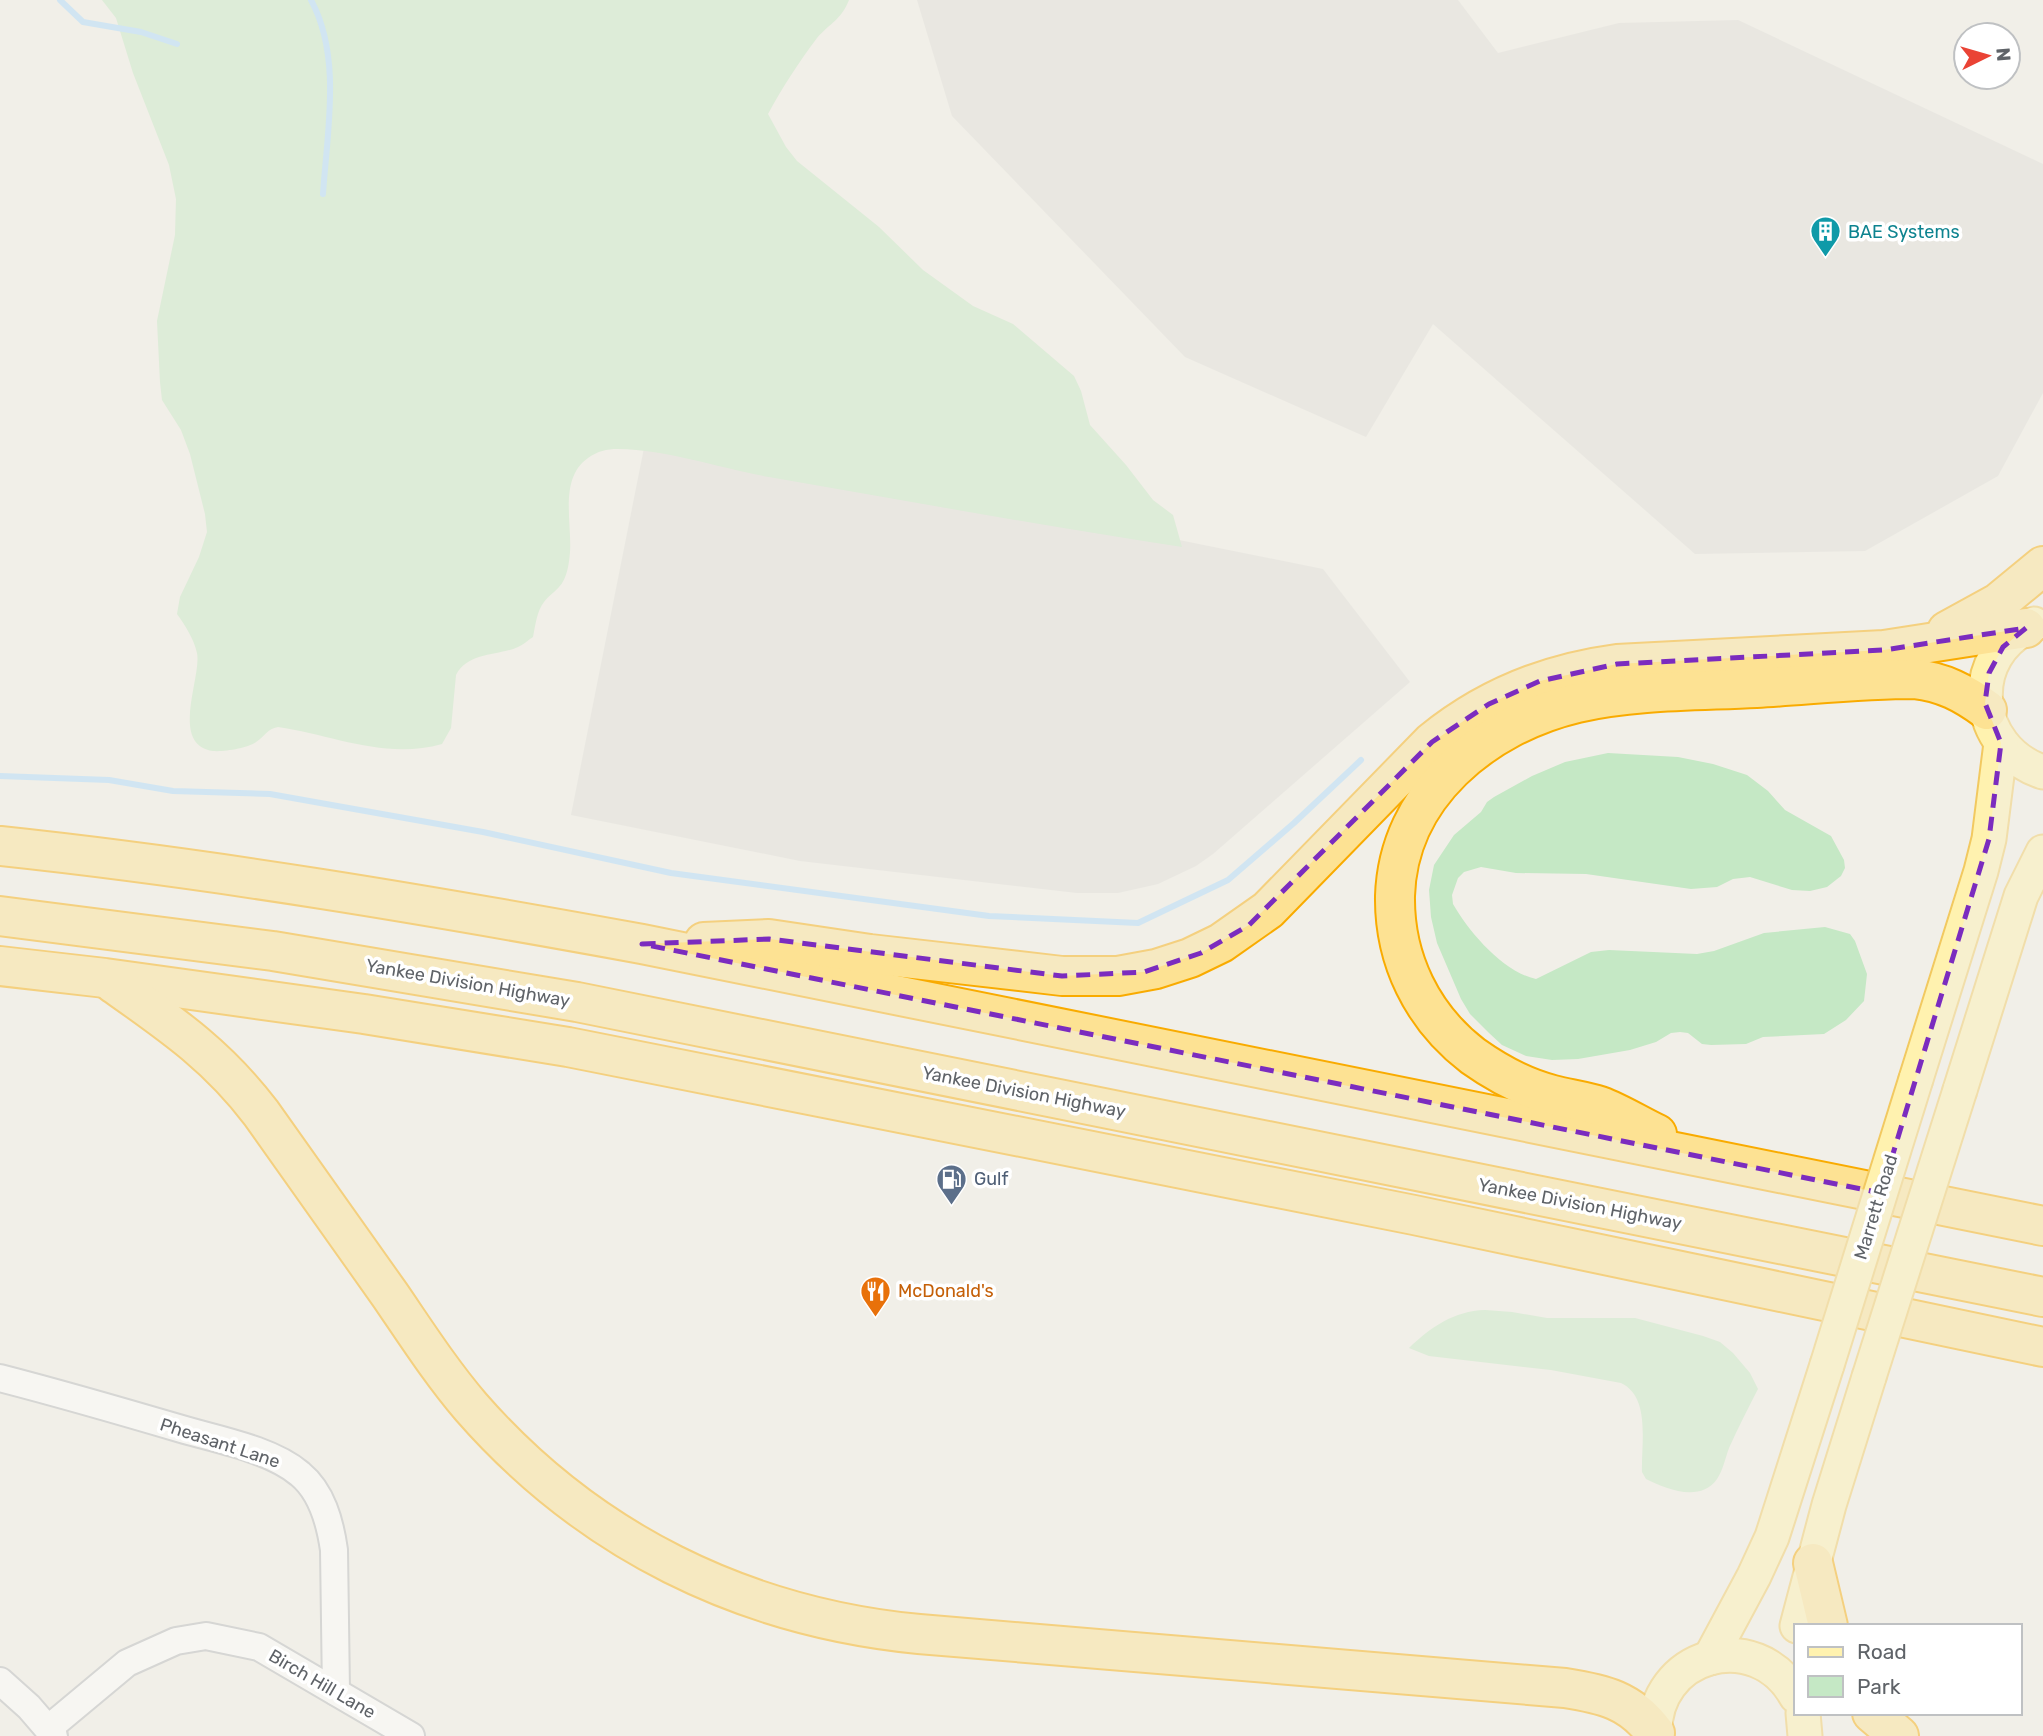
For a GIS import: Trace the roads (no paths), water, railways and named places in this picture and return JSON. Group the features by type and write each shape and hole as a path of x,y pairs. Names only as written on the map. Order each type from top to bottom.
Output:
{"highway":[{"path":"1896,649 1966,623 2014,592 2043,566"},
{"path":"642,944 769,939 870,954 1062,976 1111,976 1144,972 1200,953 1249,926 1288,891 1424,749 1457,722 1507,694 1558,675 1608,665 1896,649 2035,624"},
{"path":"1706,1158 1600,1106 1552,1095 1517,1082 1475,1057 1438,1021 1409,976 1399,945 1396,922 1396,883 1402,852 1423,803 1451,769 1498,735 1555,709 1600,699 1914,679 1955,689 1994,727"},
{"path":"0,846 300,884 642,944 2043,1226"},
{"name":"Yankee Division Highway","path":"0,916 273,951 565,1000 2043,1297"},
{"path":"0,966 455,1027 568,1047 1413,1215 2043,1347"},
{"path":"105,978 187,1035 235,1081 261,1113 452,1383 503,1440 578,1506 642,1548 695,1576 794,1612 878,1630 1566,1688 1620,1702 1644,1718 1655,1734"},
{"path":"1813,1563 1828,1624"},
{"path":"1874,1715 1899,1736"}],"main road":[{"name":"Marrett Road","path":"1710,1658 1772,1537 1981,871 1991,827 1994,727 1986,688 1995,659 2003,647 2035,624"},
{"path":"1994,727 2014,757 2043,772"},
{"path":"1797,1624 1869,1377 2021,896 2043,852"},
{"path":"1655,1734 1656,1718 1666,1690 1687,1668 1710,1658 1729,1655 1758,1660 1782,1676 1794,1694"},
{"path":"1800,1715 1805,1736"}],"street":[{"name":"Pheasant Lane","path":"0,1378 229,1443 274,1458 302,1475 320,1500 331,1528 334,1550 336,1692"},
{"name":"Birch Hill Lane","path":"52,1732 127,1663 176,1641 206,1636 259,1647 411,1736"},
{"path":"0,1681 52,1732"}],"waterway":[{"path":"60,0 83,22 141,32 177,44"},
{"path":"311,0 321,22 329,70 329,120 323,194"},
{"path":"0,776 109,780 173,791 270,794 483,832 671,873 989,916 1138,923 1228,880 1361,760"}],"place":[{"name":"BAE Systems","path":"1825,259"},
{"name":"Gulf","path":"951,1206"},
{"name":"McDonald's","path":"875,1318"}]}
